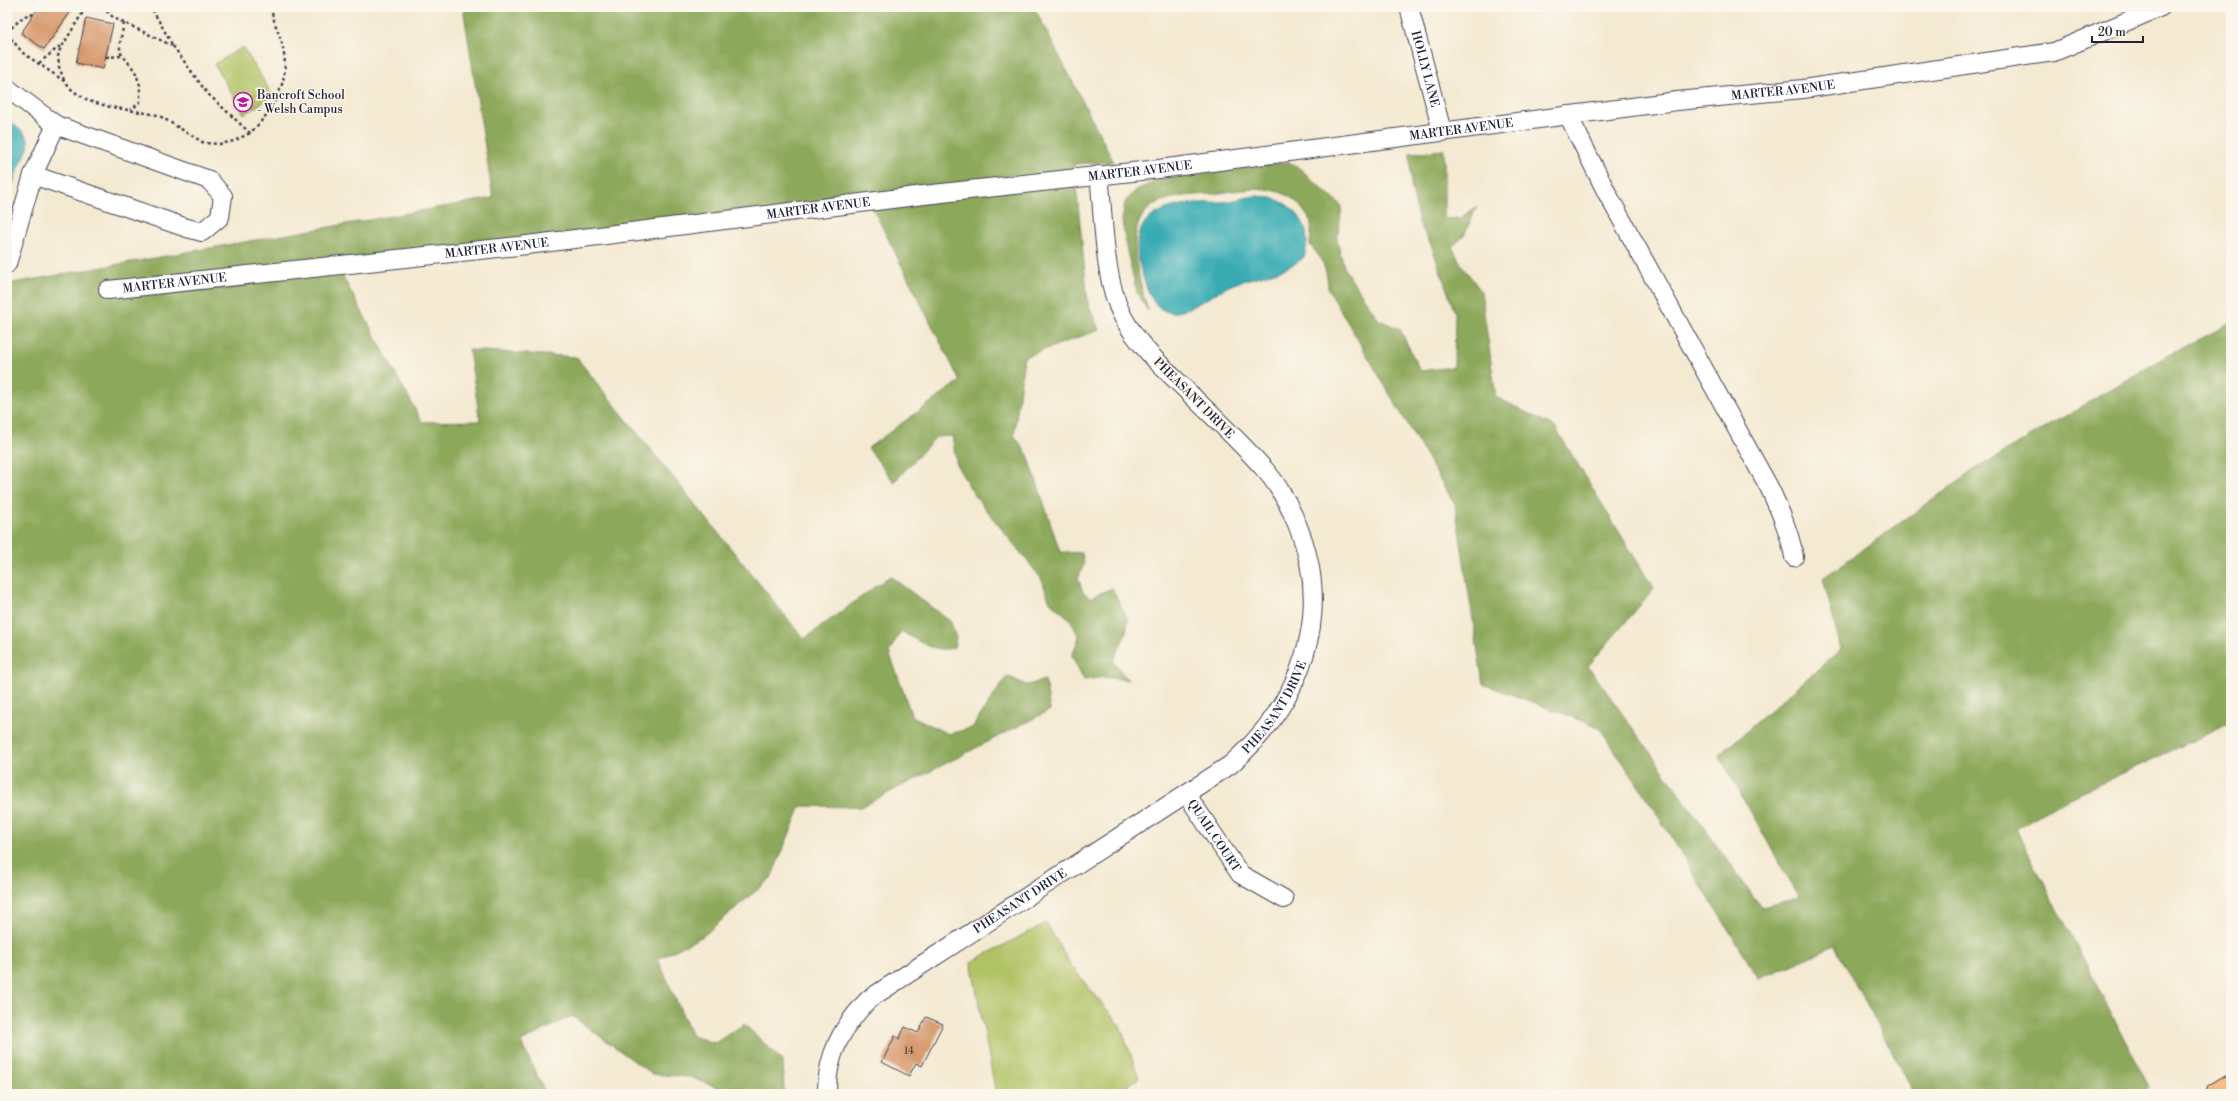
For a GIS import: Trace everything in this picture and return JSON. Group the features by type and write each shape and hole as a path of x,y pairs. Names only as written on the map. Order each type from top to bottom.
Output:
{"main road":[{"path":"2216,1094 2231,1085"}],"street":[{"name":"HOLLY LANE","path":"1408,7 1442,131"},
{"name":"MARTER AVENUE","path":"108,290 527,245 924,195 1099,175 1677,101 1803,89 2054,52 2161,7"},
{"path":"7,88 56,125 209,180 222,196 220,217 202,232 33,174"},
{"path":"1568,115 1608,195 1770,489 1792,543 1794,557"},
{"path":"7,264 33,174 56,125"},
{"name":"PHEASANT DRIVE","path":"827,1094 826,1076 832,1054 854,1015 869,999 894,981 1187,795 1230,765 1248,750 1276,716 1297,678 1310,639 1313,596 1312,574 1300,531 1281,491 1252,455 1151,356 1136,337 1123,316 1116,299 1108,260 1099,175"},
{"name":"QUAIL COURT","path":"1187,795 1240,874 1284,899"}],"path":[{"path":"64,81 59,67 58,53 86,7"},
{"path":"102,8 133,9 142,7"},
{"path":"150,7 173,46 207,93 250,133"},
{"path":"34,14 24,16 7,33 23,53 64,81 73,91 89,101 110,107 158,115 204,143 220,144 234,141 250,133 272,107 281,87 284,71 284,54 270,7"},
{"path":"102,8 114,18 173,46"},
{"path":"124,23 120,43 120,52 135,71 140,86 140,102 131,110"},
{"path":"39,63 56,51 64,42"},
{"path":"106,57 124,56"}],"green space":[{"path":"463,7 1034,7 1114,162 1074,164 1088,303 1099,330 1024,357 1014,435 1028,455 1060,552 1082,553 1084,564 1078,579 1083,592 1090,598 1112,588 1128,620 1126,633 1113,661 1128,680 1104,677 1084,680 1072,656 1079,637 1070,619 1050,602 1041,578 975,496 957,466 952,436 936,437 894,482 868,448 960,381 869,201 337,266 422,422 480,421 469,350 576,357 804,639 890,576 951,622 956,638 954,648 940,649 926,645 901,631 889,652 912,716 948,734 972,728 1007,676 1027,685 1045,680 1050,710 861,807 801,806 771,878 703,936 658,959 692,1036 715,1043 744,1024 783,1061 784,1094 716,1094 722,1089 690,1077 652,1074 572,1016 521,1042 546,1094 7,1094 7,284 493,198"},
{"path":"243,47 273,96 244,114 214,64"},
{"path":"1444,150 1444,219 1460,218 1477,206 1464,236 1452,247 1461,264 1481,291 1496,397 1555,427 1654,589 1588,666 1761,907 1799,898 1719,755 1841,649 1823,578 1977,468 2169,355 2231,323 2231,723 2067,799 2016,829 2149,1087 2136,1094 1915,1094 1835,946 1759,979 1650,803 1599,727 1483,684 1455,505 1328,289 1324,265 1310,245 1311,223 1295,201 1285,194 1274,191 1250,189 1183,196 1164,200 1155,204 1147,210 1141,218 1137,228 1135,240 1135,252 1139,277 1148,311 1137,293 1126,247 1122,220 1125,202 1136,190 1161,179 1289,162 1298,167 1342,206 1337,241 1345,270 1379,320 1400,329 1420,371 1454,367 1455,313 1432,247 1419,223 1411,184 1410,153"},
{"path":"1046,923 1072,967 1120,1025 1139,1078 1116,1094 996,1094 971,962"}],"water":[{"path":"7,119 24,133 29,141 28,149 16,174 7,203"},
{"path":"1256,196 1268,197 1279,201 1289,206 1297,214 1303,223 1306,233 1307,245 1304,257 1289,267 1279,271 1229,286 1182,311 1168,312 1158,307 1151,298 1146,287 1138,255 1138,237 1144,224 1154,215 1168,209 1184,205 1224,202"}],"building":[{"path":"39,7 74,7 44,49 21,33"},
{"path":"86,18 113,24 103,69 76,63"},
{"path":"926,1017 943,1024 922,1066 916,1063 909,1076 882,1062 895,1036 899,1039 905,1027 918,1033"}],"place":[{"name":"Bancroft School - Welsh Campus","path":"243,102"}]}
